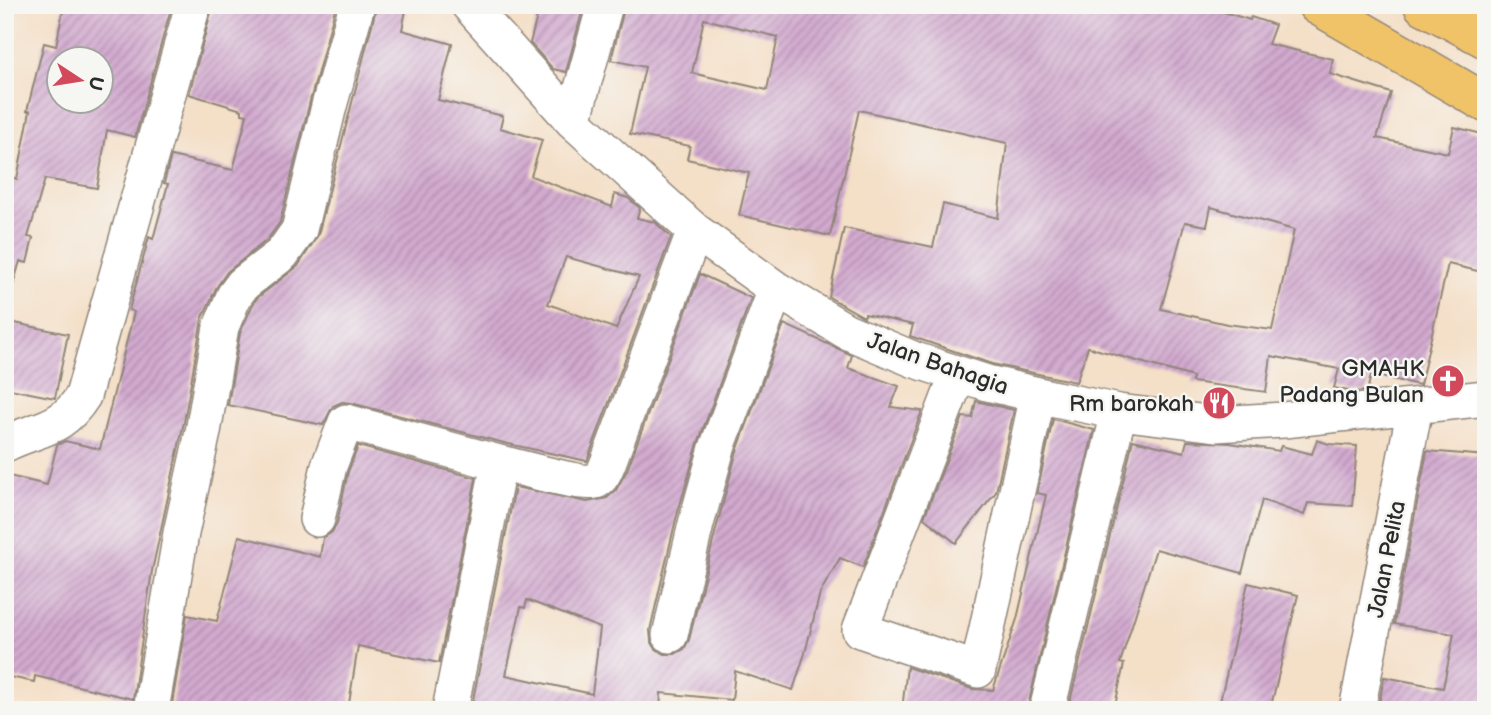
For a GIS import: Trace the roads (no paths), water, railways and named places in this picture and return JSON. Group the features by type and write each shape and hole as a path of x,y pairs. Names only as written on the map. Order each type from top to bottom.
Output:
{"main road":[{"path":"1317,5 1486,103"},
{"path":"1423,5 1486,39"}],"street":[{"path":"5,444 63,420 74,411 83,396 193,5"},
{"path":"150,710 221,327 234,296 243,284 282,254 299,230 357,5"},
{"name":"Jalan Bahagia","path":"469,5 573,121 695,231 776,289 846,331 915,360 1038,395 1119,412 1216,424 1415,408 1486,398"},
{"path":"573,121 605,5"},
{"path":"317,519 329,466 346,422 580,482 600,478 695,231"},
{"path":"670,635 695,524 717,448 776,289"},
{"path":"958,374 860,630 978,670 1038,395"},
{"name":"Jalan Pelita","path":"1357,710 1415,408"},
{"path":"1047,710 1119,412"},
{"path":"450,710 499,463"}],"place":[{"name":"GMAHK Padang Bulan","path":"1448,381"},
{"name":"Rm barokah","path":"1219,403"}]}
